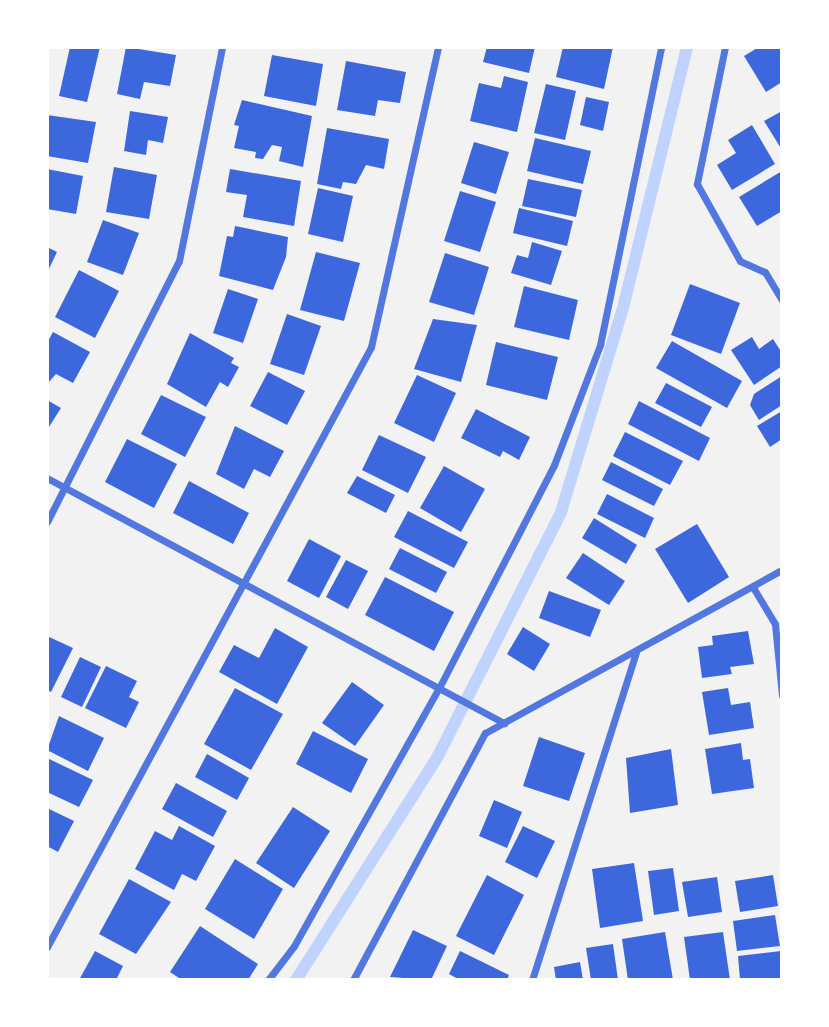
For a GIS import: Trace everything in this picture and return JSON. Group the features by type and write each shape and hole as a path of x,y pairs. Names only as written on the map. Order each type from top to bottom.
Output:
{"street":[{"path":"47,522 179,261 222,47"},
{"path":"47,947 371,347 438,47"},
{"path":"268,980 294,946 439,688 554,465 600,345 660,47"},
{"path":"725,47 697,184 740,261 765,272 782,300"},
{"path":"47,478 505,723"},
{"path":"353,980 485,733 754,589 782,570"},
{"path":"754,589 775,624 782,695"},
{"path":"532,980 637,652"}],"building":[{"path":"70,47 100,47 87,102 59,96"},
{"path":"126,47 176,55 170,86 144,82 140,99 117,94"},
{"path":"487,47 535,47 529,73 483,62"},
{"path":"563,47 613,47 604,89 556,77"},
{"path":"759,47 782,49 782,82 766,92 744,56"},
{"path":"272,55 323,64 316,106 264,96"},
{"path":"346,61 406,72 400,103 378,100 375,116 337,110"},
{"path":"504,76 528,82 517,132 470,121 479,83 501,88"},
{"path":"546,84 576,91 565,140 534,133"},
{"path":"586,97 609,102 603,131 580,125"},
{"path":"242,100 312,116 303,167 279,161 282,147 272,145 263,159 255,158 256,152 234,148 239,126 234,125"},
{"path":"130,111 168,117 163,143 148,140 146,155 124,151"},
{"path":"782,111 782,150 764,121"},
{"path":"47,115 96,122 88,163 47,156"},
{"path":"752,125 775,164 732,190 717,165 736,153 728,140"},
{"path":"327,128 389,139 384,169 366,165 356,184 343,182 341,189 317,184"},
{"path":"535,138 591,151 583,184 527,171"},
{"path":"474,142 509,152 496,194 461,183"},
{"path":"114,167 157,175 149,219 106,212"},
{"path":"47,169 83,176 76,214 47,209"},
{"path":"230,169 301,181 294,226 243,217 247,195 226,192"},
{"path":"782,171 782,211 757,226 739,197"},
{"path":"528,179 582,190 576,217 522,206"},
{"path":"318,188 353,196 343,242 308,234"},
{"path":"460,191 496,202 480,252 444,241"},
{"path":"519,208 573,221 567,246 513,233"},
{"path":"103,220 139,233 123,275 87,262"},
{"path":"235,226 288,237 286,257 273,290 219,276 227,236 233,237"},
{"path":"532,242 562,251 551,285 511,273 517,255 528,258"},
{"path":"47,247 57,252 47,273"},
{"path":"316,252 360,263 344,321 300,310"},
{"path":"445,253 489,267 474,315 429,302"},
{"path":"79,270 119,291 95,338 55,317"},
{"path":"690,284 740,303 721,354 671,335"},
{"path":"524,286 578,300 569,340 514,327"},
{"path":"228,289 258,299 243,343 213,333"},
{"path":"287,314 321,326 304,375 270,364"},
{"path":"433,319 477,325 461,382 414,369"},
{"path":"53,332 90,352 73,383 56,374 47,384 47,343"},
{"path":"190,333 234,358 231,363 239,367 228,387 220,382 206,407 167,384"},
{"path":"752,337 759,349 773,339 782,353 782,366 754,385 731,350"},
{"path":"672,341 742,381 727,408 656,368"},
{"path":"496,342 558,357 547,400 486,385"},
{"path":"268,372 305,391 287,425 250,406"},
{"path":"417,375 456,393 434,442 394,423"},
{"path":"782,376 782,405 759,420 750,405 754,394"},
{"path":"666,383 712,407 701,427 655,403"},
{"path":"161,395 206,417 185,457 141,434"},
{"path":"47,400 61,408 47,430"},
{"path":"639,401 710,438 699,461 628,424"},
{"path":"476,409 530,437 519,460 503,451 500,457 461,438"},
{"path":"782,411 782,439 770,447 757,426"},
{"path":"235,426 284,451 270,477 254,469 244,489 216,474"},
{"path":"625,432 683,461 670,485 613,456"},
{"path":"379,435 426,457 408,493 362,470"},
{"path":"127,439 177,464 154,508 105,482"},
{"path":"611,462 663,489 654,506 602,480"},
{"path":"444,466 485,489 461,532 420,508"},
{"path":"357,476 395,495 386,513 347,493"},
{"path":"189,481 249,513 233,544 173,513"},
{"path":"607,494 654,518 645,538 597,514"},
{"path":"408,511 468,542 454,568 394,537"},
{"path":"594,518 637,545 626,564 582,538"},
{"path":"697,524 729,577 688,603 655,549"},
{"path":"309,539 341,556 319,598 287,581"},
{"path":"400,548 447,572 436,593 389,569"},
{"path":"583,553 625,581 609,605 566,578"},
{"path":"346,560 368,571 348,609 326,597"},
{"path":"385,577 454,612 434,651 365,615"},
{"path":"549,591 601,610 590,637 539,618"},
{"path":"523,627 550,644 534,671 507,654"},
{"path":"275,628 308,647 277,704 219,672 234,645 259,658"},
{"path":"748,631 754,664 730,667 732,674 702,678 698,647 713,645 712,636"},
{"path":"47,636 73,648 51,692 47,690"},
{"path":"80,657 101,667 82,707 61,697"},
{"path":"106,666 137,681 129,697 139,702 126,728 85,708"},
{"path":"352,682 384,705 355,746 322,723"},
{"path":"235,688 283,714 251,770 204,744"},
{"path":"728,688 731,705 750,702 754,728 709,735 702,692"},
{"path":"59,716 104,738 88,771 47,750"},
{"path":"313,731 368,759 351,793 296,764"},
{"path":"539,737 585,753 569,801 523,786"},
{"path":"741,743 743,760 750,759 754,788 712,794 705,749"},
{"path":"671,749 678,805 630,813 626,758"},
{"path":"207,754 249,778 237,800 195,777"},
{"path":"47,758 93,780 79,807 47,792"},
{"path":"176,783 227,811 213,837 162,809"},
{"path":"494,800 522,812 507,848 479,836"},
{"path":"293,807 330,831 294,888 256,863"},
{"path":"47,808 74,821 58,852 47,846"},
{"path":"179,826 215,846 196,881 182,874 174,890 135,869 155,831 172,840"},
{"path":"523,826 555,841 537,878 505,862"},
{"path":"235,859 283,889 254,939 205,909"},
{"path":"634,863 643,921 600,928 592,869"},
{"path":"673,868 679,911 654,915 648,871"},
{"path":"487,875 524,895 494,955 456,936"},
{"path":"773,875 778,906 740,912 735,881"},
{"path":"717,877 722,912 688,917 682,882"},
{"path":"129,879 171,902 136,954 99,934"},
{"path":"775,915 780,946 737,951 733,921"},
{"path":"200,926 258,964 248,980 182,980 170,972"},
{"path":"413,930 447,946 431,980 390,977"},
{"path":"665,932 673,980 628,980 622,939"},
{"path":"723,932 730,980 690,980 684,937"},
{"path":"613,944 618,980 591,980 586,948"},
{"path":"95,951 123,966 116,980 79,980"},
{"path":"460,951 509,975 507,980 460,980 449,974"},
{"path":"781,951 781,978 740,980 738,956"},
{"path":"580,962 583,980 556,980 554,967"}],"waterway":[{"path":"296,980 438,756 561,512 624,304 687,47"}]}
